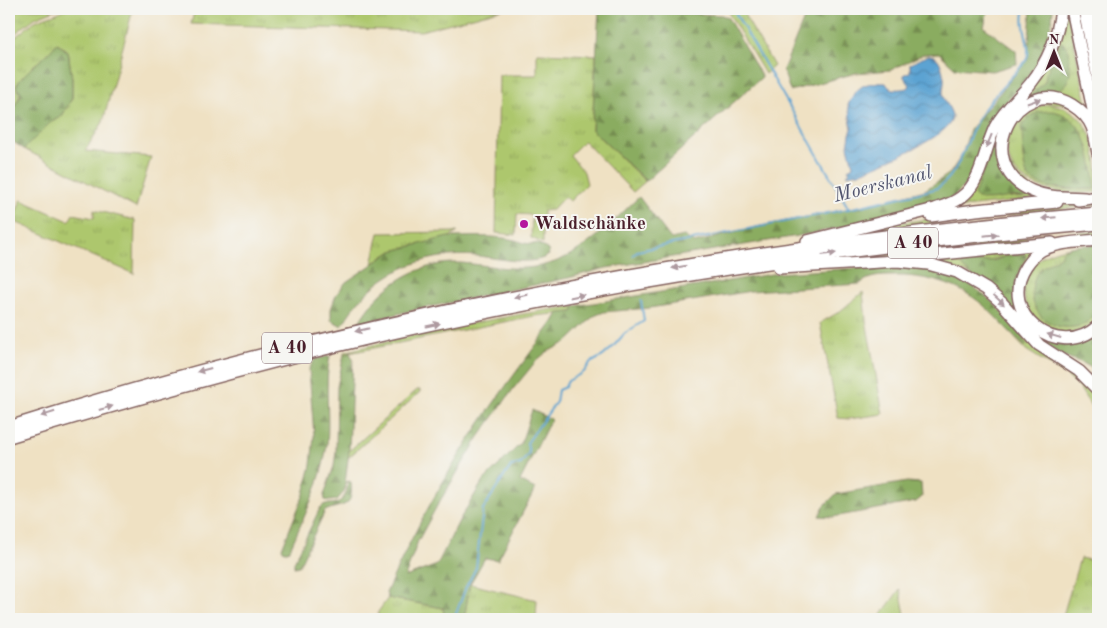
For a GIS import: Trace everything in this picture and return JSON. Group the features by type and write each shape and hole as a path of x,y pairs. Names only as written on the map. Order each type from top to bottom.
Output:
{"highway":[{"path":"761,253 935,209 952,203 968,190 976,178 996,125 1007,109 1032,82 1054,47 1060,25 1061,9"},
{"path":"1072,9 1098,135"},
{"path":"1084,9 1098,78"},
{"path":"1095,9 1098,26"},
{"path":"1093,198 1046,196 1031,191 1019,184 1010,174 1004,163 1001,151 1002,139 1011,118 1018,109 1039,99 1060,99 1076,108 1086,117 1092,126 1098,153"},
{"path":"843,231 976,210 1093,198"},
{"name":"A 40","path":"9,427 150,385 294,347 374,327 530,294 761,253 914,232 1098,217"},
{"name":"A 40","path":"9,437 153,394 337,346 529,305 823,254 1098,217"},
{"path":"873,262 1041,243 1098,240"},
{"path":"1086,241 1055,245 1041,251 1030,259 1021,274 1018,286 1019,299 1023,313 1030,324 1048,335 1058,338 1074,338 1090,333 1098,326"},
{"path":"730,269 754,270 898,261 944,267 973,280 1002,303 1039,345 1079,371 1098,390"}],"green space":[{"path":"9,9 57,9 35,18 9,38"},
{"path":"64,9 133,9 103,122 85,151 151,157 136,208 24,149 50,123 62,116 72,98 72,78 68,52 58,43 49,55 34,65 11,114 14,117 9,128 9,42 35,21"},
{"path":"195,9 503,9 421,31 191,24"},
{"path":"599,9 722,15 728,18 762,77 646,181 592,130"},
{"path":"726,9 741,9 774,66 765,74"},
{"path":"808,9 988,9 984,27 1016,51 1017,64 992,71 955,68 939,53 923,54 891,70 856,73 790,91 783,70"},
{"path":"1031,9 1053,9 1046,43 1037,64 992,121 970,179 955,196 942,203 804,235 606,268 358,324 376,299 388,288 401,279 430,266 461,263 504,268 526,268 561,260 597,236 639,197 671,239 684,236 694,243 756,227 871,204 925,190 950,173 962,155 970,129 1028,59"},
{"path":"1063,9 1067,9 1090,118 1078,105 1028,101 1000,138 1000,129 982,200 1008,197 1024,198 1002,162 1043,198 948,209 962,199 995,132 1034,83","holes":["1057,49 1070,66 1056,92 1037,94 1035,91 1043,84"]},
{"path":"1062,42 1068,48 1069,53 1070,73 1066,84 1058,91 1033,96 1031,94 1045,82 1046,74"},
{"path":"57,43 68,52 72,78 72,98 62,116 50,123 24,149 9,139 9,128 14,117 10,114 21,95 16,86 25,74"},
{"path":"537,53 596,55 592,130 645,181 647,180 633,192 584,141 570,155 584,172 587,184 570,201 564,197 552,210 543,211 543,243 531,238 532,215 517,214 516,235 496,233 499,75 537,75"},
{"path":"1049,104 1064,108 1076,115 1085,124 1095,149 1098,192 1071,193 1052,191 1027,181 1016,171 1009,160 1007,148 1009,135 1023,114","holes":["1024,137 1096,189 1049,187 1033,179 1027,172 1024,164"]},
{"path":"1038,112 1057,112 1068,117 1076,124 1087,144 1096,189 1050,187 1034,182 1028,177 1023,158 1021,127 1028,118"},
{"path":"1000,128 999,148 1027,193 1027,196 992,200 978,198 974,195"},
{"path":"21,200 69,221 73,214 94,218 94,210 135,220 134,274 13,221"},
{"path":"1095,202 1096,205 857,232 890,224 966,214"},
{"path":"1098,231 1098,235 898,256 838,260 916,249"},
{"path":"458,232 448,238 392,251 372,264 379,233"},
{"path":"448,237 507,238 529,244 538,243 548,250 549,255 542,259 524,261 457,255 417,263 399,270 382,280 353,308 342,326 331,320 331,309 336,295 346,282 392,251"},
{"path":"1098,244 1099,298 1097,309 1091,319 1085,324 1074,327 1063,327 1045,320 1038,313 1032,296 1033,285 1038,272 1068,248"},
{"path":"1071,247 1078,326 1087,322 1098,308 1098,319 1080,330 1063,333 1047,329 1035,319 1026,305 1023,289 1027,273 1039,259 1054,251"},
{"path":"1038,249 1015,284 1018,270 1025,260 1025,255 1003,257 988,261 974,260 963,268 971,275 928,260"},
{"path":"1025,254 1017,276 1016,285 1027,323 963,268 961,264 966,260 982,262 1006,256"},
{"path":"891,266 915,267 936,271 971,285 1000,310 1027,345 1025,346 983,305 963,291 941,282 905,276 875,277 867,279 860,284 751,291 650,308 604,312 594,316 567,342 547,352 537,360 514,388 479,437 418,541 405,577 437,565 460,519 483,481 521,443 532,410 551,419 520,481 535,489 498,560 485,558 470,584 464,619 445,619 443,608 388,598 386,593 397,569 420,522 446,477 488,411 558,313 573,312 575,306 778,273"},
{"path":"863,292 866,320 883,414 849,419 838,418 820,323 839,312"},
{"path":"575,306 573,312 534,316 344,354 344,352 459,326"},
{"path":"1015,327 1036,349 1077,378 1098,397 1098,417 1080,389 1066,375 1026,350 1013,336 1026,345"},
{"path":"1098,333 1098,370 1061,355 1045,344 1044,341 1058,344 1075,343 1085,341"},
{"path":"350,353 353,359 349,451 344,492 337,500 330,501 325,500 324,495 334,466 336,451 337,387 344,354"},
{"path":"330,356 327,378 328,434 325,459 312,498 291,547 288,551 284,551 282,548 304,494 311,465 314,436 309,369 315,359"},
{"path":"417,390 420,390 420,392 347,459 349,451"},
{"path":"348,481 351,482 351,497 349,501 346,504 325,511 299,566 294,567 294,562 320,508 325,504 336,503 343,499"},
{"path":"907,482 921,483 922,497 916,502 833,517 819,516 824,506 836,494"},
{"path":"1080,558 1098,562 1098,617 1062,619"},
{"path":"470,584 537,600 536,619 464,619"},
{"path":"900,589 906,619 878,619"},
{"path":"388,598 443,608 445,619 378,619 378,612"}],"water":[{"path":"929,55 936,57 942,70 944,79 943,95 952,117 949,125 940,133 912,150 859,173 848,175 850,172 848,169 853,166 848,146 852,129 848,105 855,93 863,86 872,83 886,83 890,88 895,89 908,88 910,85 904,75 910,72 910,64"}],"waterway":[{"path":"733,9 849,209"},
{"name":"Moerskanal","path":"633,255 637,251 848,209 935,189 943,184 956,167 975,124 984,109 1026,60 1028,47 1023,22 1025,9"},
{"name":"Moerskanal","path":"454,619 466,587 476,568 483,509 511,466 521,464 529,453 527,443 556,402 558,390 565,387 568,381 584,372 590,363 603,356 625,333 644,321 641,301"}],"place":[{"name":"Waldschänke","path":"524,224"}]}
